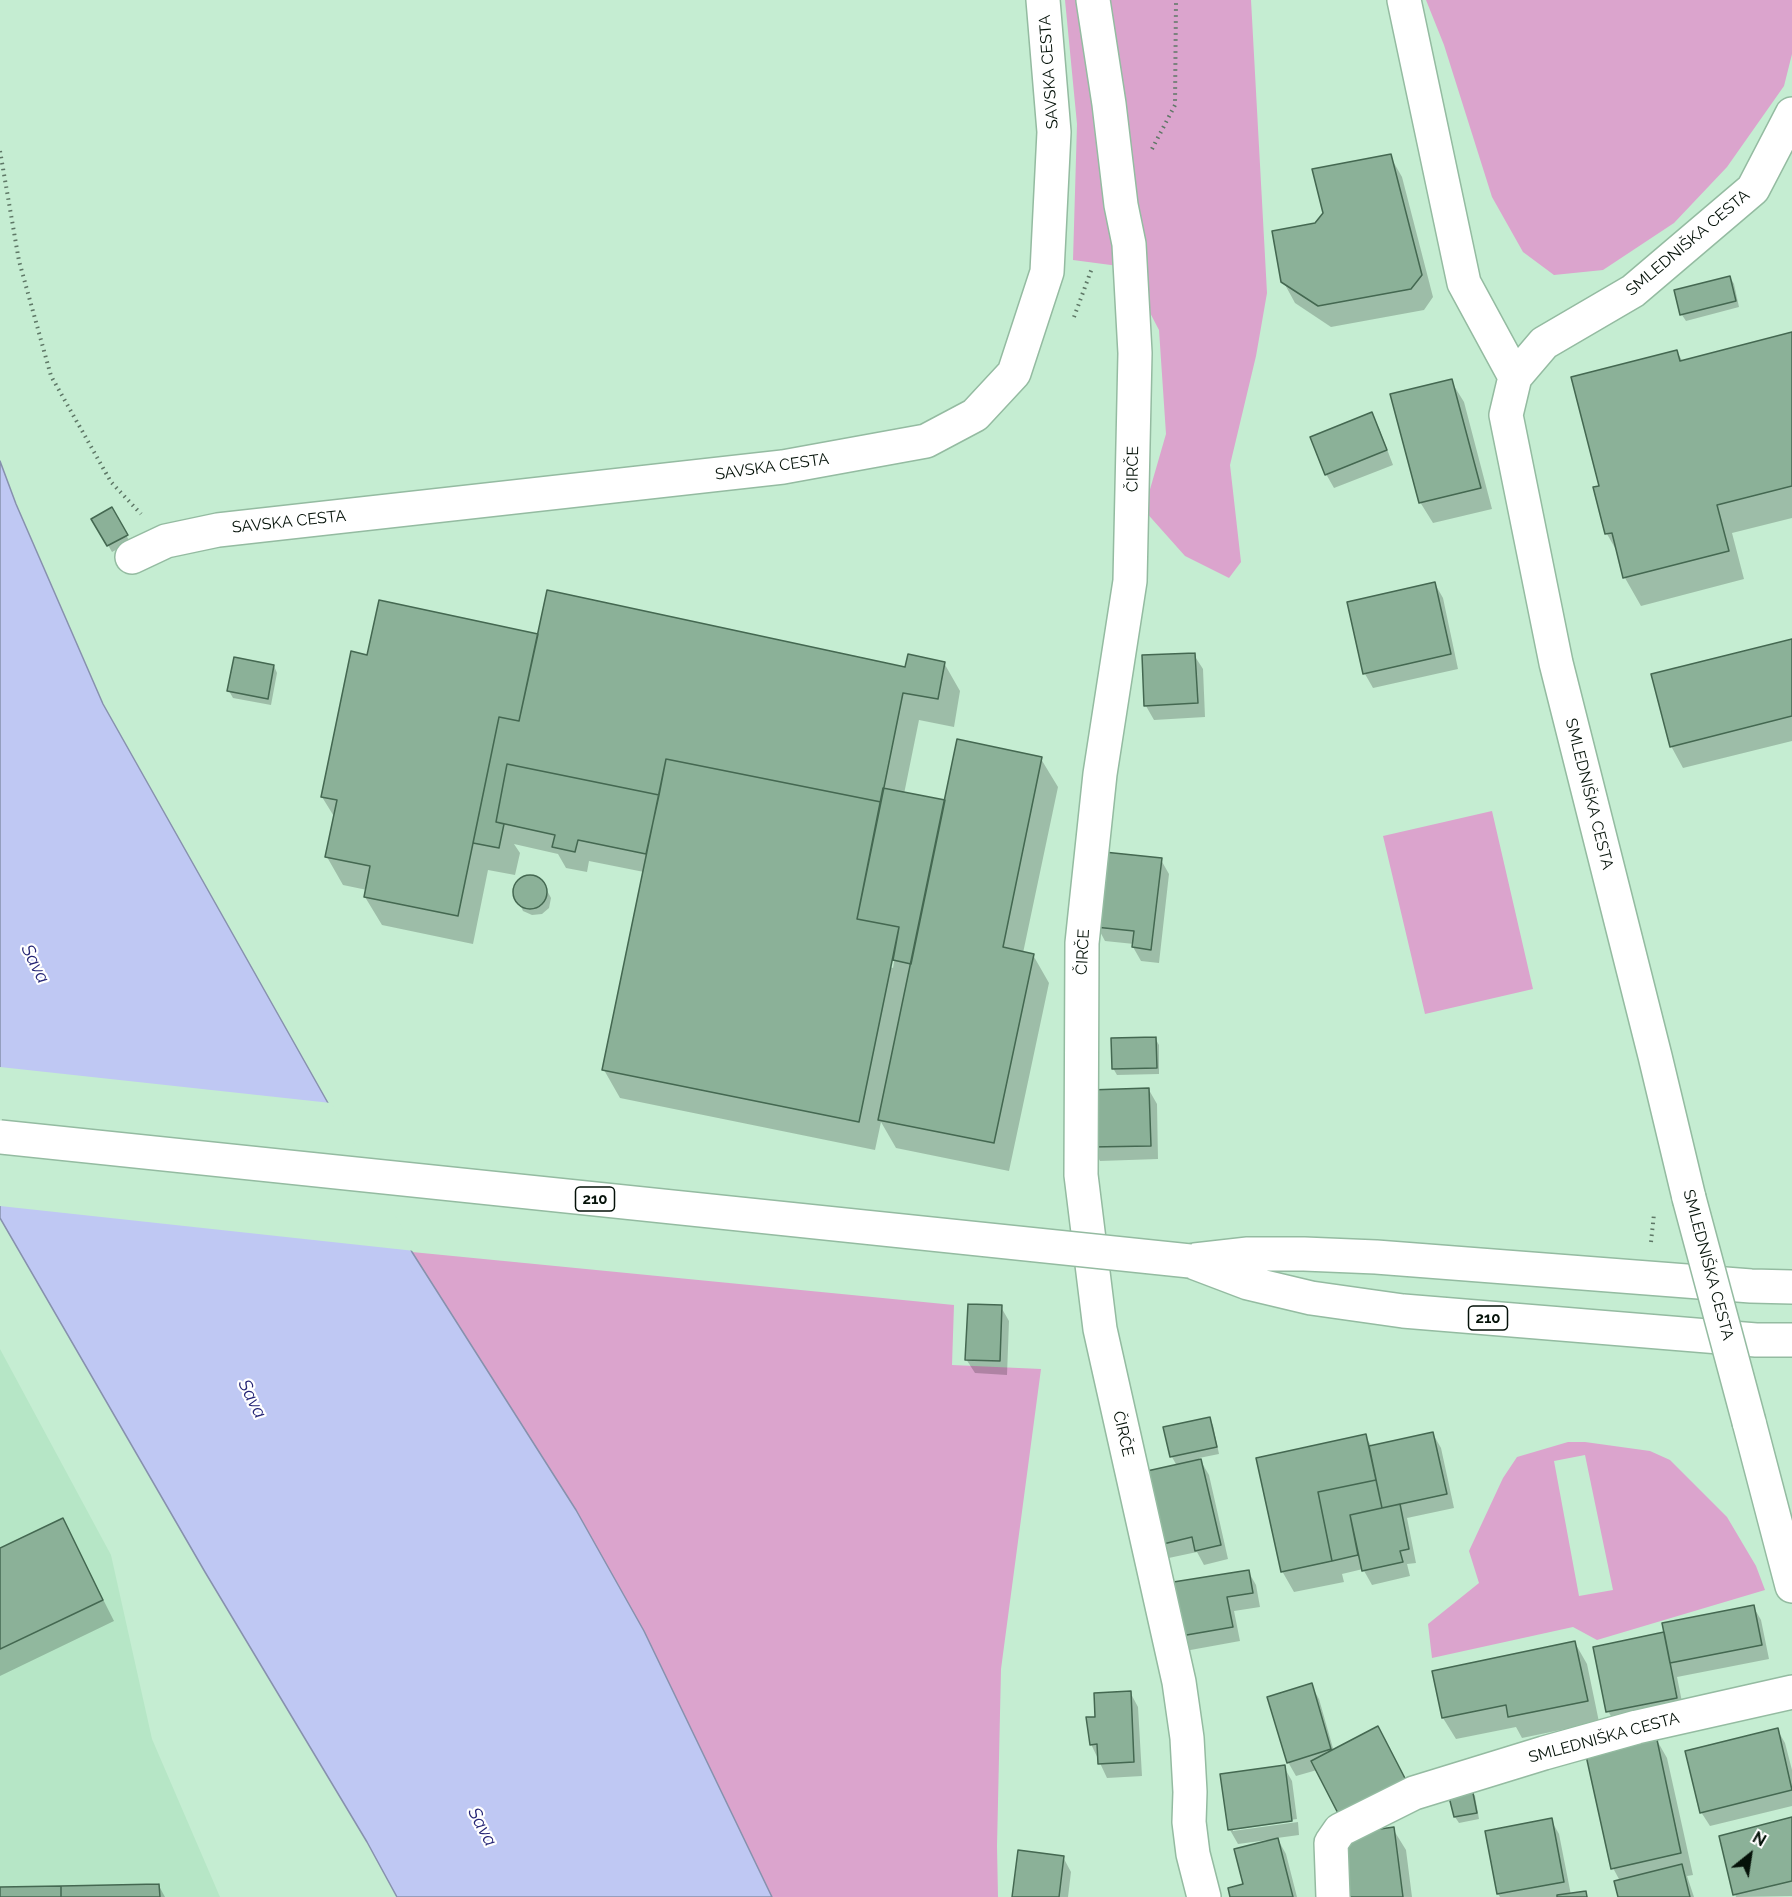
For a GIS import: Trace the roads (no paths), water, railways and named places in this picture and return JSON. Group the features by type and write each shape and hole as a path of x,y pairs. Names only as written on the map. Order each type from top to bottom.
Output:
{"street":[{"name":"SAVSKA CESTA","path":"132,557 166,541 218,530 783,467 926,441 975,415 1014,373 1047,272 1054,132 1043,0"},
{"name":"ČIRČE","path":"1093,0 1121,205 1129,244 1135,353 1130,581 1100,774 1082,943 1081,1175 1100,1329 1179,1682 1190,1791 1189,1822 1193,1854 1204,1897"},
{"path":"1404,0 1464,284 1515,377"},
{"name":"SMLEDNIŠKA CESTA","path":"1792,114 1753,189 1633,291 1544,343 1515,377 1506,415 1556,663 1689,1198 1792,1586"},
{"name":"210","path":"0,1137 1190,1261 1248,1254 1376,1257 1751,1286 1792,1287"},
{"name":"210","path":"1190,1261 1248,1283 1311,1298 1403,1311 1792,1341"},
{"name":"SMLEDNIŠKA CESTA","path":"1332,1897 1331,1843 1340,1830 1414,1793 1637,1727 1792,1692"}],"water":[{"name":"Sava","path":"0,461 16,504 103,704 412,1252 576,1510 644,1631 772,1897 397,1897 367,1842 205,1572 0,1218"}]}
